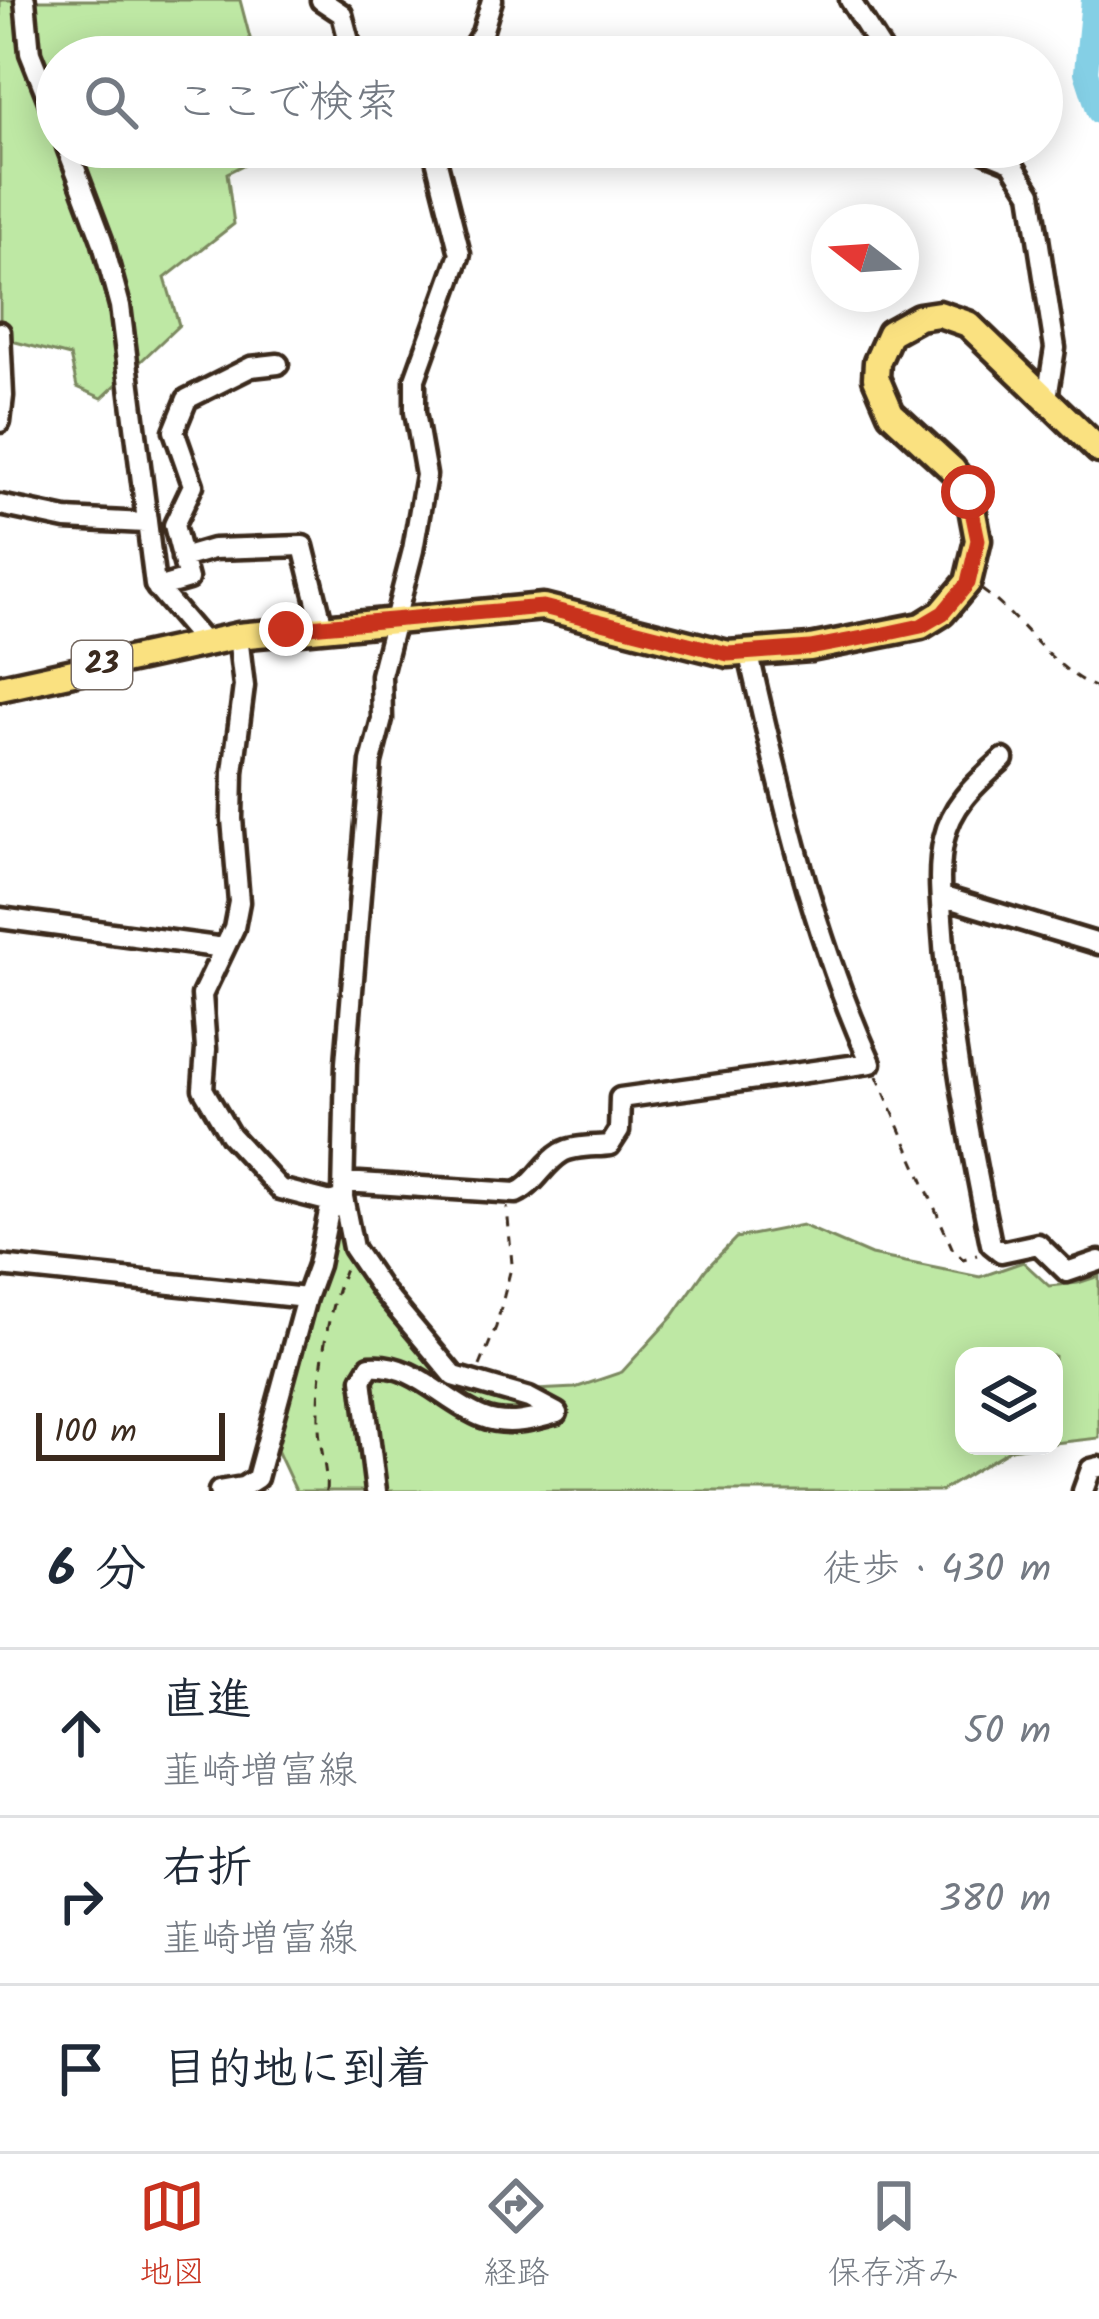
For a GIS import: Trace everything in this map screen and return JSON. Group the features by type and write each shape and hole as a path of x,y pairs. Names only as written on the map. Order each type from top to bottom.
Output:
{"main road":[{"path":"968,583 978,540 968,492 952,469 892,412 876,378 883,346 902,324 939,314 968,324 1099,450"},
{"name":"23","path":"0,688 203,641 543,607 656,639 749,655 921,626 943,613 968,583"}],"street":[{"path":"26,0 30,52 36,67"},
{"path":"321,0 342,14 348,36"},
{"path":"480,36 492,0"},
{"path":"850,0 873,36"},
{"path":"75,168 102,240 119,306 157,587 203,641"},
{"path":"219,1491 243,1487 257,1478 339,1194 371,762 382,719 381,675 426,475 415,379 460,254 457,230 435,168"},
{"path":"1015,168 1031,193 1055,349 1047,398"},
{"path":"0,332 0,422"},
{"path":"157,587 188,579 174,526 193,485 174,430 187,399 251,367 278,364"},
{"path":"0,505 65,519 145,523"},
{"path":"182,558 213,549 303,546 323,627"},
{"path":"238,636 244,686 232,772 232,819 239,902 234,928 202,995 206,1049 202,1089 230,1135 280,1189 339,1194 506,1192 530,1187 567,1150 610,1145 619,1131 620,1098 871,1063 806,894 749,655"},
{"path":"1003,759 962,797 944,839 941,896 946,986 959,1078 991,1244 1000,1252 1038,1244 1067,1272 1099,1261"},
{"path":"941,896 1099,944"},
{"path":"0,918 224,948"},
{"path":"339,1194 353,1248 454,1376 529,1398 557,1414 526,1422 481,1417 401,1369 370,1366 362,1379 376,1491"},
{"path":"0,1266 306,1298"},
{"path":"1083,1491 1090,1469 1099,1467"}],"path":[{"path":"968,583 1001,604 1049,657 1099,689"},
{"path":"871,1063 957,1257 995,1248"},
{"path":"471,1372 482,1364 512,1264 506,1192"},
{"path":"326,1491 320,1392 334,1304 353,1248"}],"green space":[{"path":"0,0 240,0 249,36 36,36 36,168 237,168 227,173 234,224 165,278 179,325 102,398 77,387 70,356 0,338"},
{"path":"339,1224 396,1318 478,1381 515,1391 575,1388 622,1372 736,1238 802,1225 871,1255 980,1277 1023,1262 1049,1286 1099,1276 1099,1438 1063,1442 1063,1347 955,1347 955,1455 1001,1455 941,1491 296,1491 276,1448 292,1376"}],"waterway":[{"path":"1093,0 1086,72 1099,112"}],"route":[{"path":"286,629 543,607 728,654 810,648 884,634 921,626 943,613 968,583 978,540 968,492"}]}
